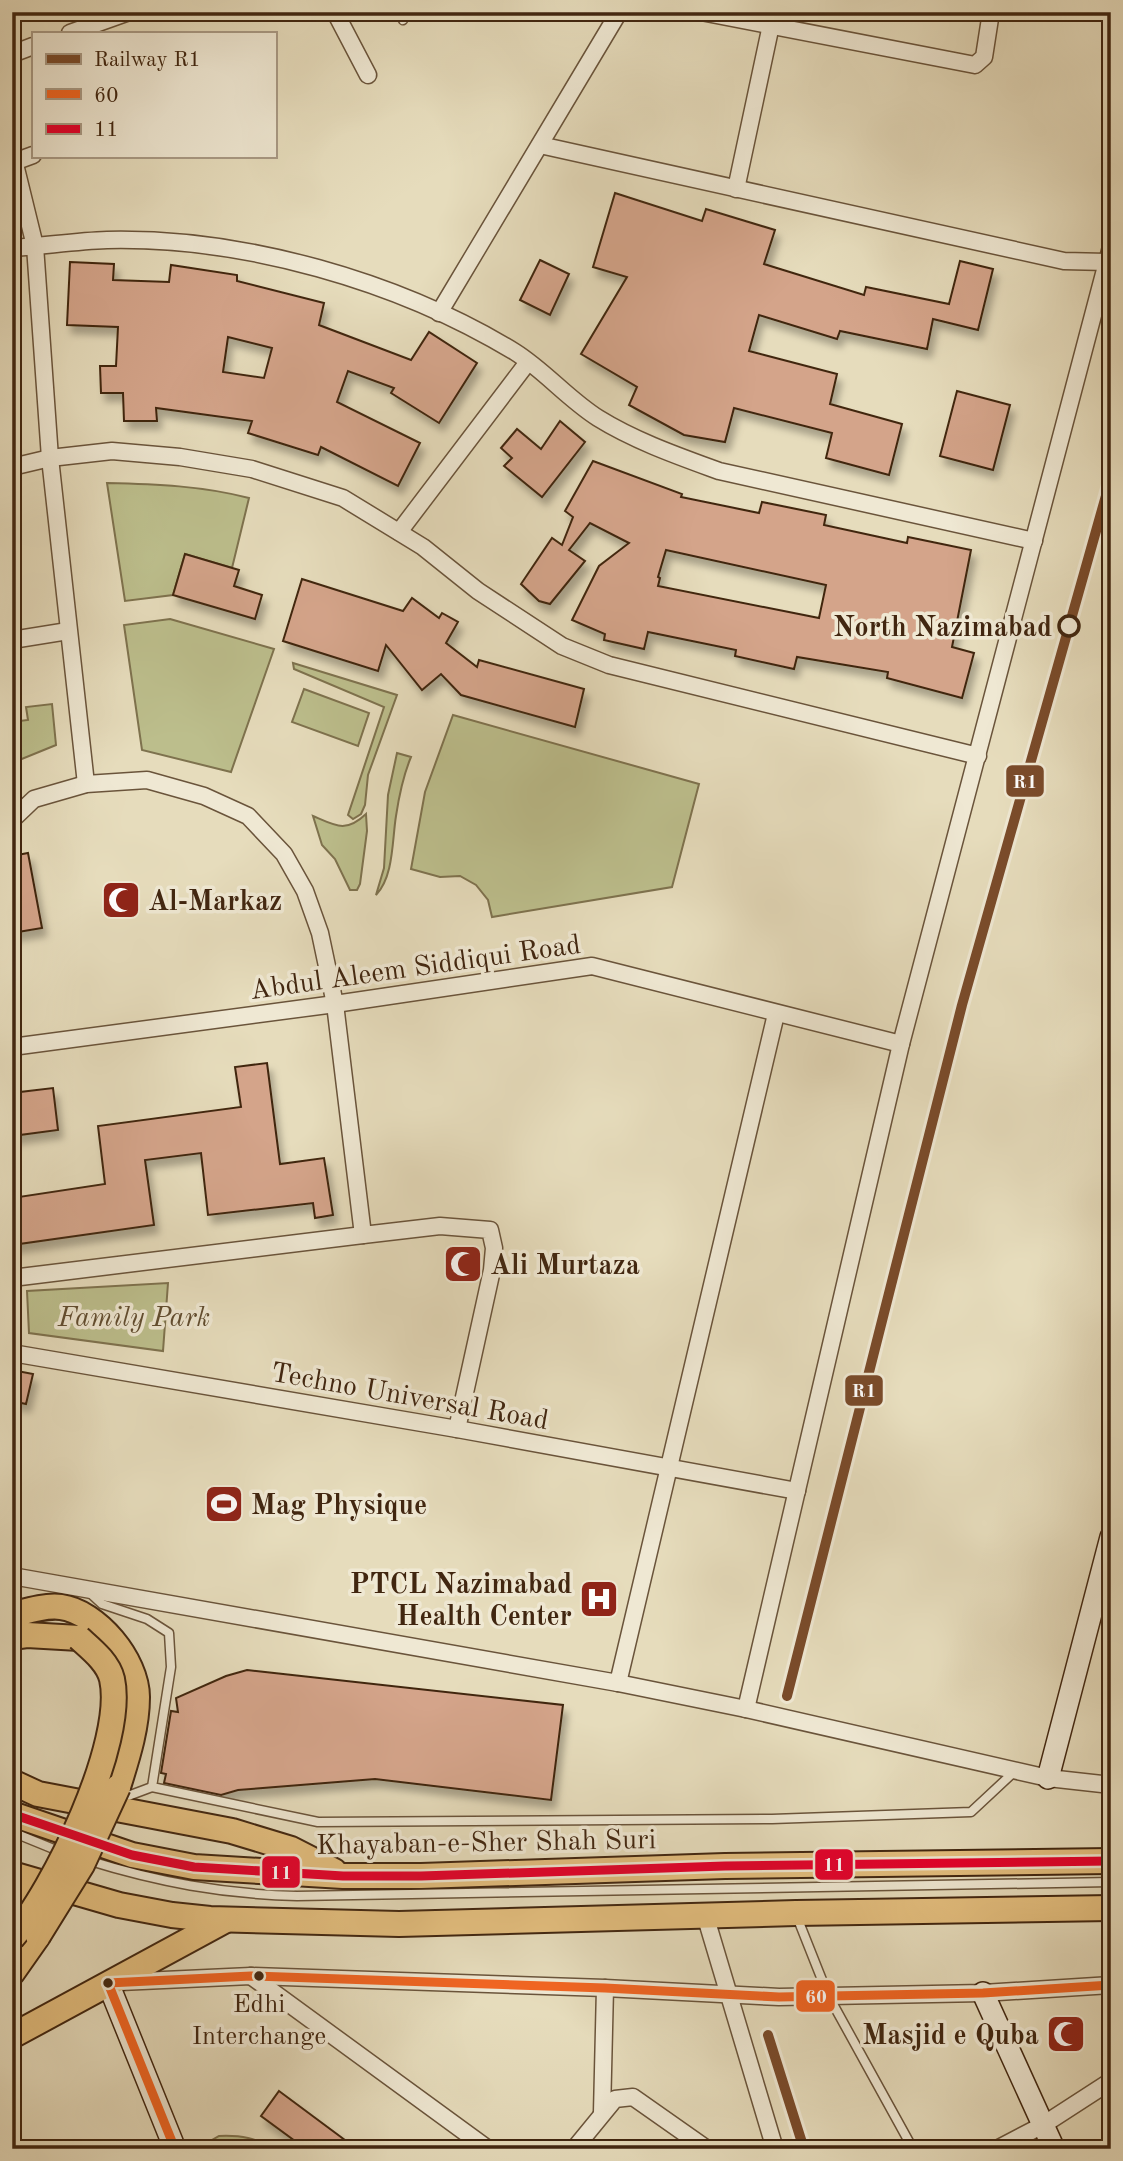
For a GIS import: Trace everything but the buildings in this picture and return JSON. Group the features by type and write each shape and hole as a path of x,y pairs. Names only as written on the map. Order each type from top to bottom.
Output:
{"main road":[{"path":"12,1973 82,1865 118,1787 131,1743 137,1695 130,1668 107,1632 86,1617 61,1607 24,1612"},
{"path":"12,1637 79,1637 97,1654 111,1675 115,1700 110,1734 90,1794 40,1901 12,1938"},
{"path":"12,1782 38,1794 232,1831 291,1849 343,1876"},
{"name":"Khayaban-e-Sher Shah Suri","path":"12,1814 132,1855 182,1865 343,1876 1111,1861"},
{"path":"12,1874 89,1897 172,1915 227,1919 399,1924 705,1915 1111,1908"},
{"path":"12,1898 45,1903 89,1897"},
{"path":"12,2036 227,1919"},
{"path":"12,1963 38,1936"}],"street":[{"path":"73,32 129,12"},
{"path":"335,12 368,75"},
{"path":"439,313 619,12"},
{"path":"701,12 975,65 984,57 991,12"},
{"path":"736,189 771,25"},
{"path":"12,54 32,46"},
{"path":"540,145 1065,261 1109,255 901,1044 746,1709"},
{"path":"32,155 13,157 34,246 50,458 86,784"},
{"path":"12,248 107,240 206,244 275,256 363,283 439,313 515,352 597,417 640,440 697,463 719,471 1034,541"},
{"path":"398,532 528,362"},
{"path":"12,467 50,458 112,451 180,457 252,469 343,498 423,547 478,591 562,646 609,665 978,756"},
{"path":"12,640 68,631"},
{"path":"12,820 34,799 86,784 148,780 204,796 248,816 284,854 305,891 320,933 335,1004 363,1235"},
{"name":"Abdul Aleem Siddiqui Road","path":"12,1047 592,966 901,1044"},
{"path":"618,1683 776,1014"},
{"path":"12,1278 440,1226 490,1230 494,1248 492,1270 457,1429"},
{"name":"Techno Universal Road","path":"12,1353 457,1429 797,1491"},
{"path":"1048,1778 1111,1537"},
{"path":"12,1576 618,1683 746,1709 1048,1778 1111,1785"},
{"path":"705,1915 775,2149"},
{"path":"251,1976 488,2149"},
{"path":"175,2149 108,1983 251,1976 779,1997 983,1993 1111,1985"},
{"path":"602,2113 605,1988"},
{"path":"983,1993 1054,2149"},
{"path":"997,2149 1043,2125 1111,2081"},
{"path":"574,2149 615,2098 633,2097 707,2149"}],"lane":[{"path":"85,1589 102,1604 147,1619 169,1633 171,1667 152,1787"},
{"path":"100,1806 152,1787 318,1822 772,1819 971,1812 1015,1771"},
{"path":"12,1832 61,1852 140,1877 248,1895 343,1896 1111,1882"},
{"path":"796,1913 828,1995 912,2149"}],"green space":[{"path":"107,483 179,486 249,498 232,568 185,554 173,595 125,601"},
{"path":"170,619 274,649 231,772 142,750 124,625"},
{"path":"293,663 397,695 368,775 365,805 361,814 353,819 348,815 384,707 294,669"},
{"path":"304,689 369,713 358,746 292,722"},
{"path":"52,704 56,745 12,763 12,722 28,720 26,707"},
{"path":"453,715 699,784 672,887 492,917 488,900 476,885 460,876 440,877 411,869 425,792"},
{"path":"397,753 411,757 398,801 389,868 376,895 384,868 388,795"},
{"path":"366,814 367,831 360,884 357,890 350,890 335,859 322,845 313,816 328,823 347,826"},
{"name":"Family Park","path":"168,1283 163,1351 29,1333 27,1291"},
{"path":"219,2136 248,2138 274,2149 201,2149 200,2147"}],"rail line":[{"name":"R1","path":"787,1696 962,1005 1111,478"},
{"name":"R1","path":"768,2035 804,2149"}],"transit line":[{"name":"11","path":"12,1814 132,1855 194,1867 343,1876 725,1866 1111,1861"},
{"name":"60","path":"175,2149 108,1983 251,1976 779,1997 983,1993 1111,1985"}],"place":[{"name":"North Nazimabad","path":"1069,626"},
{"name":"Al-Markaz","path":"121,900"},
{"name":"Ali Murtaza","path":"463,1264"},
{"name":"Mag Physique","path":"224,1504"},
{"name":"PTCL Nazimabad Health Center","path":"599,1599"},
{"name":"Edhi Interchange","path":"259,1976"},
{"name":"Masjid e Quba","path":"1066,2034"}]}
